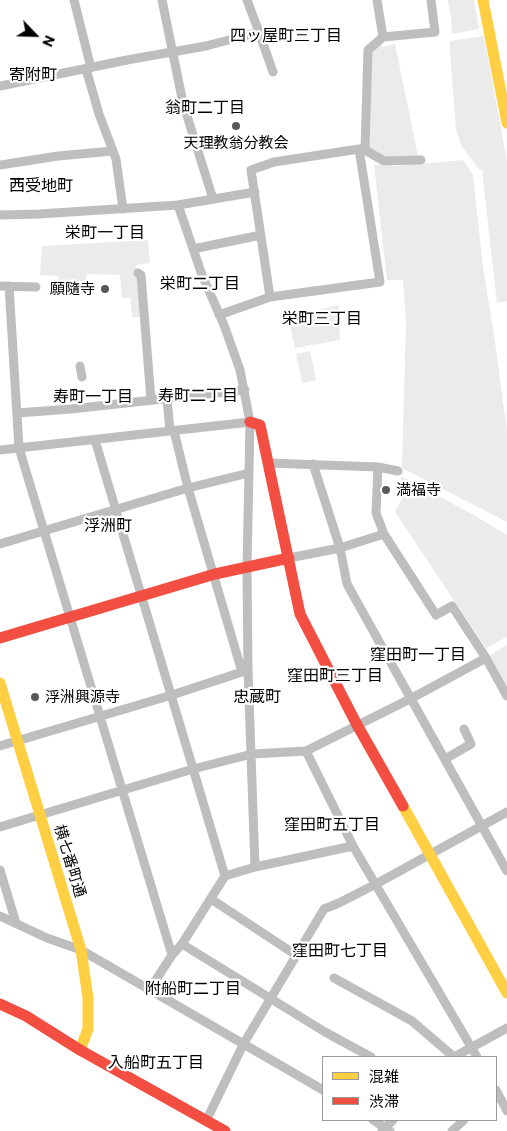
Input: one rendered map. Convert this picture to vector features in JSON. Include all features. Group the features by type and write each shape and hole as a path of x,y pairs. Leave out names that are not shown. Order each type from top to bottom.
{"street":[{"path":"74,0 99,114 116,159 123,209"},
{"path":"162,0 183,103 213,199"},
{"path":"247,0 273,72"},
{"path":"377,0 383,37"},
{"path":"219,315 270,297 380,282 362,149 368,50 383,37 435,32 431,0"},
{"path":"483,0 507,123"},
{"path":"0,86 172,53 258,32"},
{"path":"270,297 252,170 274,162 362,149 384,160 421,160"},
{"path":"0,164 113,151"},
{"path":"0,215 178,205 255,192"},
{"path":"178,205 202,275 240,370 250,422 245,671 252,754 255,867"},
{"path":"193,249 261,235"},
{"path":"138,273 141,275 151,400"},
{"path":"36,287 4,286 19,448 172,955"},
{"path":"80,366 82,377"},
{"path":"17,412 245,390"},
{"path":"167,398 172,431 188,488 245,671"},
{"path":"0,450 250,422 260,425 300,614 357,725 507,993"},
{"path":"95,440 225,876"},
{"path":"268,463 378,467 398,471"},
{"path":"313,464 340,548 347,584 507,871"},
{"path":"378,467 376,513 384,534 436,616 452,606 486,658 507,696"},
{"path":"0,544 188,488 249,473"},
{"path":"0,638 215,574 340,548 384,534"},
{"path":"0,827 193,769 252,754 306,750 412,698 486,658"},
{"path":"0,746 172,695 245,671"},
{"name":"横七番町通","path":"0,683 81,950 88,998 88,1029 80,1050"},
{"path":"445,759 471,744 464,729"},
{"path":"306,750 353,846 476,1056"},
{"path":"206,1121 244,1043 324,909 429,856 507,812"},
{"path":"150,989 172,955 182,944 225,876 255,867 353,846"},
{"path":"0,870 16,923"},
{"path":"211,899 296,955"},
{"path":"0,916 48,938 81,950 322,1089"},
{"path":"182,944 369,1056"},
{"path":"334,978 412,1021 453,1056"},
{"path":"0,1004 26,1016 80,1050 225,1131"},
{"path":"456,1056 507,1028"},
{"path":"507,1090 497,1094 507,1110"},
{"path":"374,1121 386,1130"},
{"path":"452,1131 463,1121"}],"shaded area":[{"path":"448,0 474,0 479,29 452,34"},
{"path":"484,36 507,161 507,301 497,303 482,170 480,170 462,147 456,130 450,52 450,41"},
{"path":"380,43 382,47 395,44 418,156 385,158 370,148 371,53"},
{"path":"463,160 473,175 483,267 507,431 507,522 402,468 406,322 403,280 387,280 374,165 397,166"},
{"path":"148,240 150,263 136,265 141,317 132,317 130,298 122,298 120,275 87,274 84,287 57,286 58,276 40,275 42,246"},
{"path":"339,305 340,340 295,348 288,317"},
{"path":"310,351 316,380 302,383 296,354"},
{"path":"401,476 507,535 507,637 486,648 395,512 402,498"},
{"path":"507,645 507,687 490,655"}],"traffic: slow":[{"path":"483,0 507,123"},
{"path":"0,683 81,950 88,998 88,1029 80,1050"},
{"path":"403,806 507,993"}],"traffic: jam":[{"path":"250,422 260,425 300,614 356,723 403,806"},
{"path":"0,638 215,574 289,558"},
{"path":"0,1004 26,1016 80,1050 225,1131"}],"place":[{"name":"天理教翁分教会","path":"236,126"},
{"name":"願隨寺","path":"105,289"},
{"name":"満福寺","path":"386,490"},
{"name":"浮洲興源寺","path":"35,697"}],"district":[{"name":"四ッ屋町三丁目","path":"286,36"},
{"name":"寄附町","path":"33,75"},
{"name":"翁町二丁目","path":"205,108"},
{"name":"西受地町","path":"41,186"},
{"name":"栄町一丁目","path":"105,233"},
{"name":"栄町二丁目","path":"200,284"},
{"name":"栄町三丁目","path":"322,319"},
{"name":"寿町二丁目","path":"198,396"},
{"name":"寿町一丁目","path":"93,397"},
{"name":"浮洲町","path":"108,526"},
{"name":"窪田町一丁目","path":"418,655"},
{"name":"窪田町三丁目","path":"335,676"},
{"name":"忠蔵町","path":"257,697"},
{"name":"窪田町五丁目","path":"332,825"},
{"name":"窪田町七丁目","path":"340,951"},
{"name":"附船町二丁目","path":"193,989"},
{"name":"入船町五丁目","path":"156,1063"}]}
